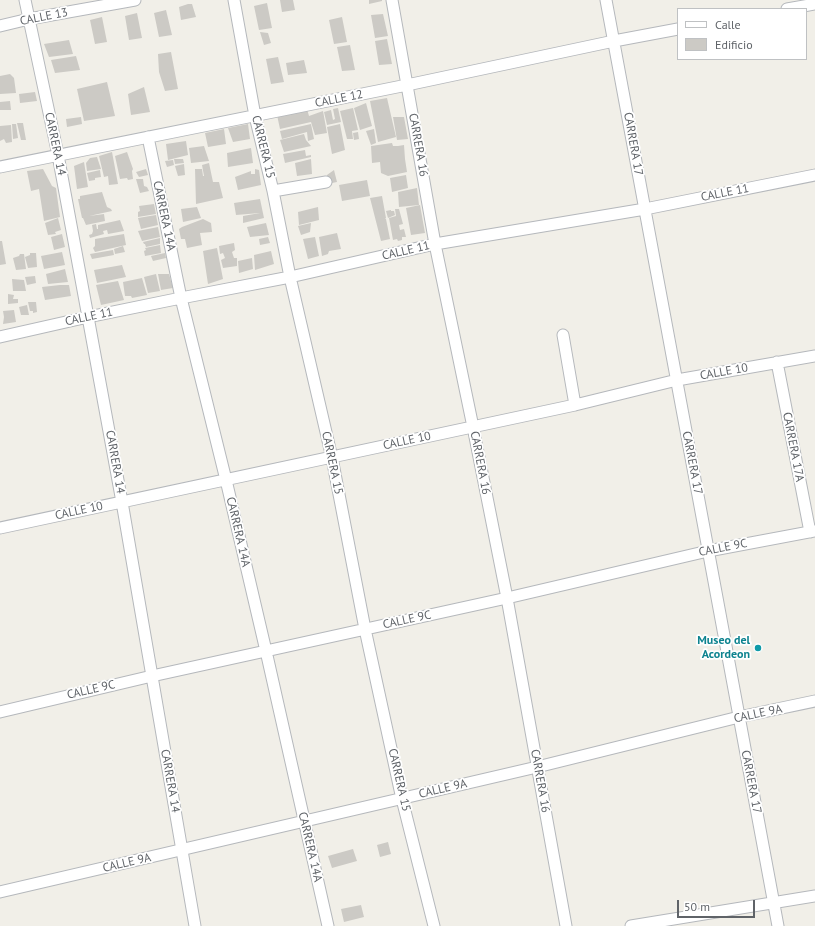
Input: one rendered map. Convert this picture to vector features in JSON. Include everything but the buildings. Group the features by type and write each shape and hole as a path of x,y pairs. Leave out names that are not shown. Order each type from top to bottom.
{"street":[{"name":"CARRERA 14","path":"25,0 58,155 122,502 195,926"},
{"name":"CALLE 13","path":"0,26 28,19 135,0"},
{"name":"CARRERA 15","path":"234,0 254,116 274,191 290,277 332,458 365,629 402,799 434,926"},
{"name":"CARRERA 16","path":"392,0 435,244 473,427 506,598 566,926"},
{"name":"CARRERA 17","path":"606,0 778,926"},
{"path":"793,8 815,4"},
{"name":"CALLE 12","path":"0,167 677,29"},
{"name":"CARRERA 14A","path":"148,137 181,298 226,480 328,926"},
{"name":"CALLE 11","path":"0,337 88,317 290,277 435,244 645,209 815,175"},
{"path":"274,191 326,182"},
{"path":"563,335 575,405"},
{"name":"CALLE 10","path":"0,528 575,405 677,380 815,356"},
{"name":"CARRERA 17A","path":"777,362 812,531"},
{"name":"CALLE 9C","path":"0,712 152,676 506,598 708,551 812,531"},
{"name":"CALLE 9A","path":"0,892 304,822 815,701"},
{"path":"631,926 815,896"}],"place":[{"name":"Museo del Acordeon","path":"758,648"}]}
